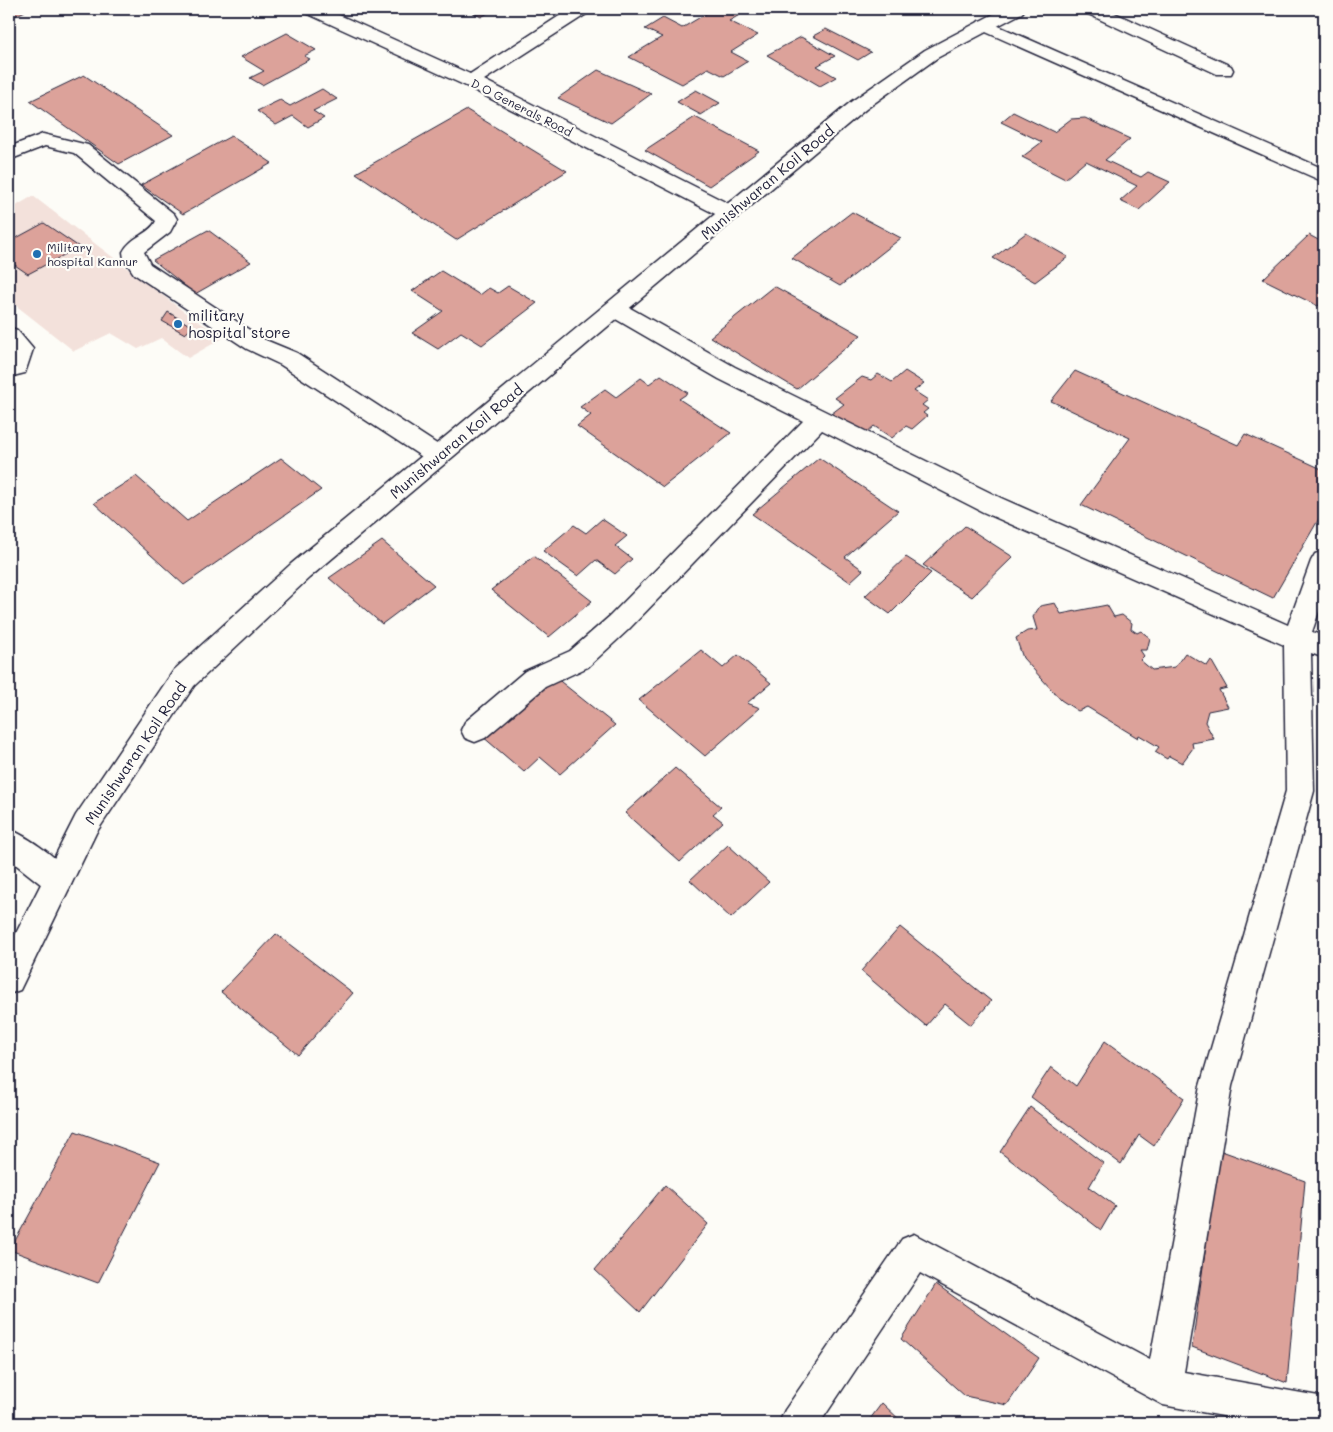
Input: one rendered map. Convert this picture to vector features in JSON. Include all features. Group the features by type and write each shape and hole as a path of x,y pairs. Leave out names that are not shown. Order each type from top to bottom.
{"street":[{"name":"D O Generals Road","path":"312,9 471,81 730,213"},
{"path":"471,81 582,9"},
{"name":"Munishwaran Koil Road","path":"9,979 86,824 184,678 300,571 859,104 931,54 1016,9"},
{"path":"1092,9 1224,70"},
{"path":"985,25 1324,176"},
{"path":"9,154 43,140 81,149 167,219 165,227 136,246 132,252 132,258 142,269 248,339 327,383 438,456"},
{"path":"615,309 727,373 1001,509 1281,633 1311,642"},
{"path":"9,335 22,349 17,366 9,369"},
{"path":"475,730 535,679 579,659 620,623 819,419"},
{"path":"1162,1387 1216,1086 1300,791 1311,642 1324,560"},
{"path":"9,842 58,879"},
{"path":"798,1423 914,1252 1162,1387 1324,1416"}],"shaded area":[{"path":"33,196 183,311 223,338 188,358 161,338 138,349 111,333 74,351 9,300 9,210"}],"building":[{"path":"9,9 21,9 25,11 9,19"},
{"path":"466,9 495,9 481,17"},
{"path":"714,9 750,9 729,21 758,35 731,52 748,61 724,76 708,68 682,84 629,57 662,37 645,29 663,18 682,28"},
{"path":"826,29 871,52 858,60 813,36"},
{"path":"287,33 316,50 304,56 310,59 262,85 250,78 264,71 241,57"},
{"path":"801,37 835,56 817,66 836,77 820,86 767,55"},
{"path":"598,70 651,94 611,123 558,98"},
{"path":"84,75 173,135 119,164 30,101"},
{"path":"322,89 337,99 313,111 324,118 308,127 293,116 276,125 257,111 280,100 290,106"},
{"path":"696,90 720,103 701,115 677,102"},
{"path":"467,110 567,171 456,240 356,173"},
{"path":"1013,112 1054,132 1071,119 1085,118 1130,139 1105,160 1141,177 1148,172 1170,182 1139,210 1120,201 1137,186 1086,161 1065,179 1022,157 1042,142 1001,122"},
{"path":"695,117 759,151 709,186 645,150"},
{"path":"231,136 272,163 183,214 141,185"},
{"path":"852,212 901,238 840,286 792,258"},
{"name":"Military hospital Kannur","path":"44,223 79,247 28,274 9,261 9,242"},
{"path":"208,230 251,262 195,294 153,260"},
{"path":"1026,233 1068,257 1035,282 993,258"},
{"path":"1309,235 1324,243 1324,300 1318,306 1263,279"},
{"path":"441,271 480,295 489,288 498,293 508,286 537,303 482,345 461,332 438,349 412,333 443,311 412,291"},
{"path":"774,286 861,335 797,389 710,337"},
{"name":"military hospital store","path":"168,312 193,327 185,334 162,321"},
{"path":"905,371 924,383 914,391 928,400 922,405 928,409 923,413 927,416 912,429 906,426 892,438 874,426 864,435 831,414 844,404 835,398 862,377 871,380 878,374 892,382"},
{"path":"1075,371 1238,445 1245,434 1324,470 1324,510 1273,598 1081,505 1130,438 1051,401"},
{"path":"661,375 688,393 679,399 731,433 663,487 577,426 591,415 580,407 605,389 616,397 641,378 649,384"},
{"path":"281,458 321,490 184,585 94,503 136,476 187,521"},
{"path":"819,458 898,511 845,557 863,570 850,582 752,514"},
{"path":"602,519 627,536 615,546 632,559 615,574 596,560 578,576 543,551 574,525 586,533"},
{"path":"965,526 1013,557 972,597 923,565"},
{"path":"382,541 434,585 382,624 329,578"},
{"path":"534,556 592,601 549,637 491,590"},
{"path":"906,557 931,573 890,614 865,596"},
{"path":"1055,603 1061,614 1107,605 1114,617 1122,615 1132,623 1131,629 1137,633 1141,631 1150,638 1147,650 1140,650 1144,656 1140,660 1152,670 1175,667 1185,653 1207,666 1211,660 1227,688 1219,690 1228,707 1208,711 1205,722 1214,739 1192,743 1193,748 1182,763 1169,756 1167,759 1155,752 1159,747 1139,735 1138,738 1087,707 1078,711 1061,700 1023,658 1016,638 1027,631 1037,630 1033,617 1040,606"},
{"path":"701,650 723,668 738,655 771,683 747,703 760,708 705,756 639,700"},
{"path":"546,670 615,725 560,774 540,757 524,772 475,730"},
{"path":"675,768 721,807 713,814 723,822 680,862 625,813"},
{"path":"728,845 769,882 731,918 690,880"},
{"path":"1324,870 1324,887 1316,881"},
{"path":"900,927 991,1001 971,1025 945,1004 926,1026 861,971"},
{"path":"276,934 353,993 298,1055 221,992"},
{"path":"1105,1041 1184,1098 1154,1146 1139,1135 1121,1164 1031,1097 1051,1067 1076,1086"},
{"path":"1030,1107 1103,1163 1089,1187 1115,1206 1101,1230 1000,1152"},
{"path":"75,1131 160,1162 98,1283 10,1250"},
{"path":"1219,1150 1305,1181 1287,1383 1192,1347"},
{"path":"665,1185 708,1224 640,1312 595,1270"},
{"path":"936,1284 1039,1358 1007,1405 965,1396 901,1339"},
{"path":"882,1403 903,1423 867,1423"}],"place":[{"name":"Military hospital Kannur","path":"37,254"},
{"name":"military hospital store","path":"178,324"}]}
